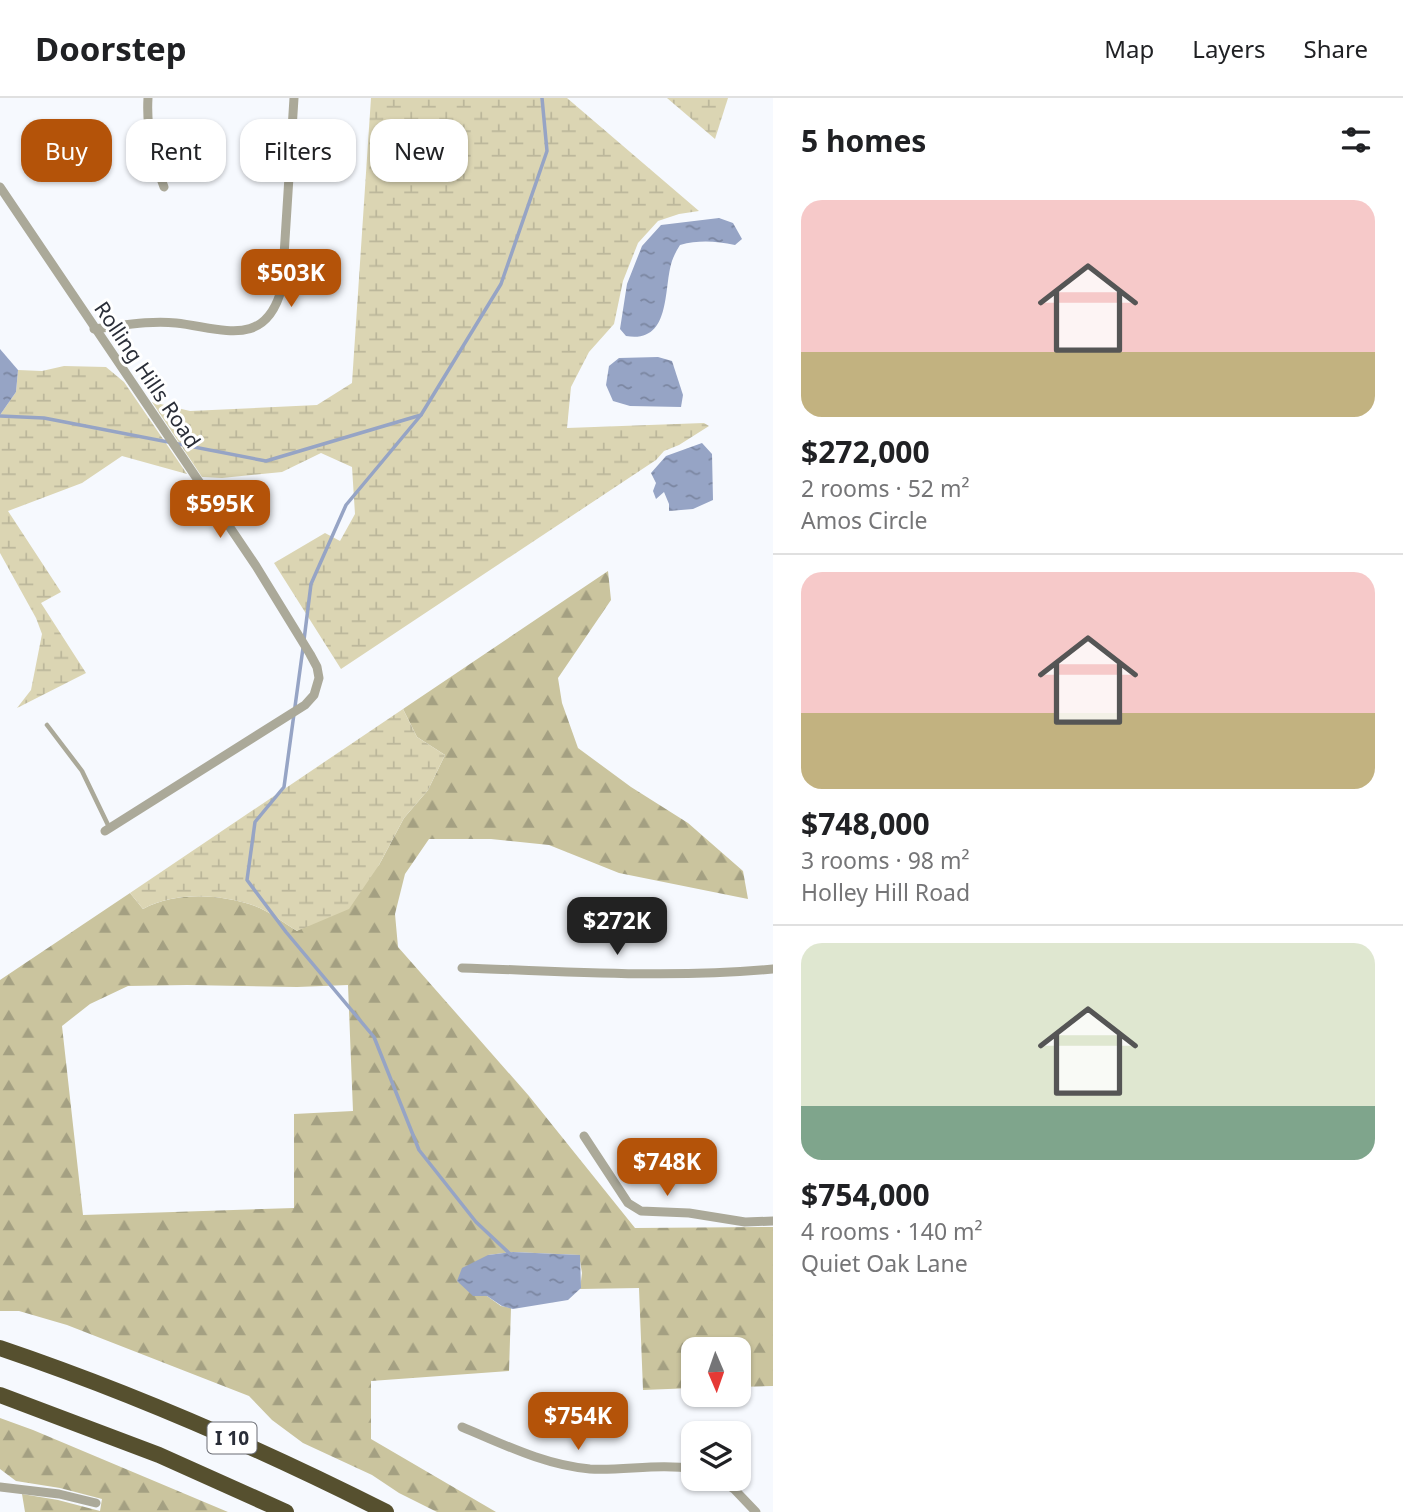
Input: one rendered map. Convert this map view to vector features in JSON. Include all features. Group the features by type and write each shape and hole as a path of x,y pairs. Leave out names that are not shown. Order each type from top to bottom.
{"highway":[{"name":"I 10","path":"0,1348 193,1422 386,1512"},
{"name":"I 10","path":"0,1395 159,1455 286,1512"}],"street":[{"path":"148,98 152,154 164,187"},
{"path":"94,329 155,322 234,332 253,327 270,314 280,297 282,287 294,98"},
{"name":"Rolling Hills Road","path":"0,187 262,576 310,654 319,678 314,695 305,705 107,830"},
{"path":"462,968 667,973 773,969"},
{"path":"584,1136 628,1203 641,1211 689,1213 745,1222 773,1221"},
{"path":"462,1427 535,1458 571,1466 681,1469"},
{"path":"0,1486 59,1494 96,1503"},
{"path":"736,1491 756,1512"}],"lane":[{"path":"47,725 82,771 107,830"}],"green space":[{"path":"371,98 567,98 699,211 658,221 638,243 623,281 614,324 589,352 571,387 567,428 704,423 709,426 664,451 656,460 341,669 274,563 325,533 340,541 355,514 352,467 321,453 282,472 222,478 202,477 152,402 190,411 317,405 352,383"},
{"path":"667,98 728,98 715,139"},
{"path":"64,366 106,367 124,382 187,474 122,456 82,483 8,511 61,592 41,603 86,673 17,708 31,690 42,634 0,553 0,415 16,392 18,370 42,371"},
{"path":"608,571 611,600 558,678 562,703 578,748 631,787 688,823 743,871 748,899 619,873 549,845 491,839 429,839 405,874 395,914 398,947 529,1096 635,1228 773,1227 773,1386 751,1387 751,1337 681,1337 681,1388 643,1390 639,1288 580,1289 582,1273 579,1255 513,1252 488,1255 487,1296 501,1306 511,1308 509,1371 371,1381 371,1439 496,1512 437,1512 399,1493 372,1475 303,1443 272,1420 249,1396 67,1325 19,1311 0,1311 0,980 130,893 143,909 156,903 184,897 213,897 242,902 266,911 297,931 379,865 404,818 428,790 445,755 417,737 403,709","holes":["348,985 353,1111 294,1114 294,1208 83,1215 62,1026 90,1004 128,986"]},
{"path":"403,709 417,737 445,755 428,790 404,818 379,865 349,909 297,931 266,911 242,902 198,896 169,899 143,909 130,893"},
{"path":"0,1418 228,1512 25,1512 22,1494 100,1511 102,1499 60,1488 16,1481 0,1469"}],"water":[{"path":"719,218 733,223 742,239 735,245 694,242 680,245 672,261 666,299 658,323 651,331 641,336 626,336 620,329 627,284 642,246 661,225"},
{"path":"0,349 18,370 16,392 0,415"},
{"path":"658,357 672,361 683,395 681,407 630,406 613,401 606,385 609,366 619,358"},
{"path":"702,443 712,454 713,500 693,509 669,511 664,492 656,499 653,491 656,483 651,473 666,456"},
{"path":"513,1252 580,1255 581,1288 568,1300 513,1309 502,1306 487,1296 473,1296 457,1281 462,1268 488,1255"}],"waterway":[{"path":"0,416 44,418 266,461 421,415 501,284 547,151 542,98"},
{"path":"304,640 311,584 346,505 421,415"},
{"path":"303,648 284,787 255,822 247,880 286,932 374,1037 419,1150 476,1222 510,1254"}]}
